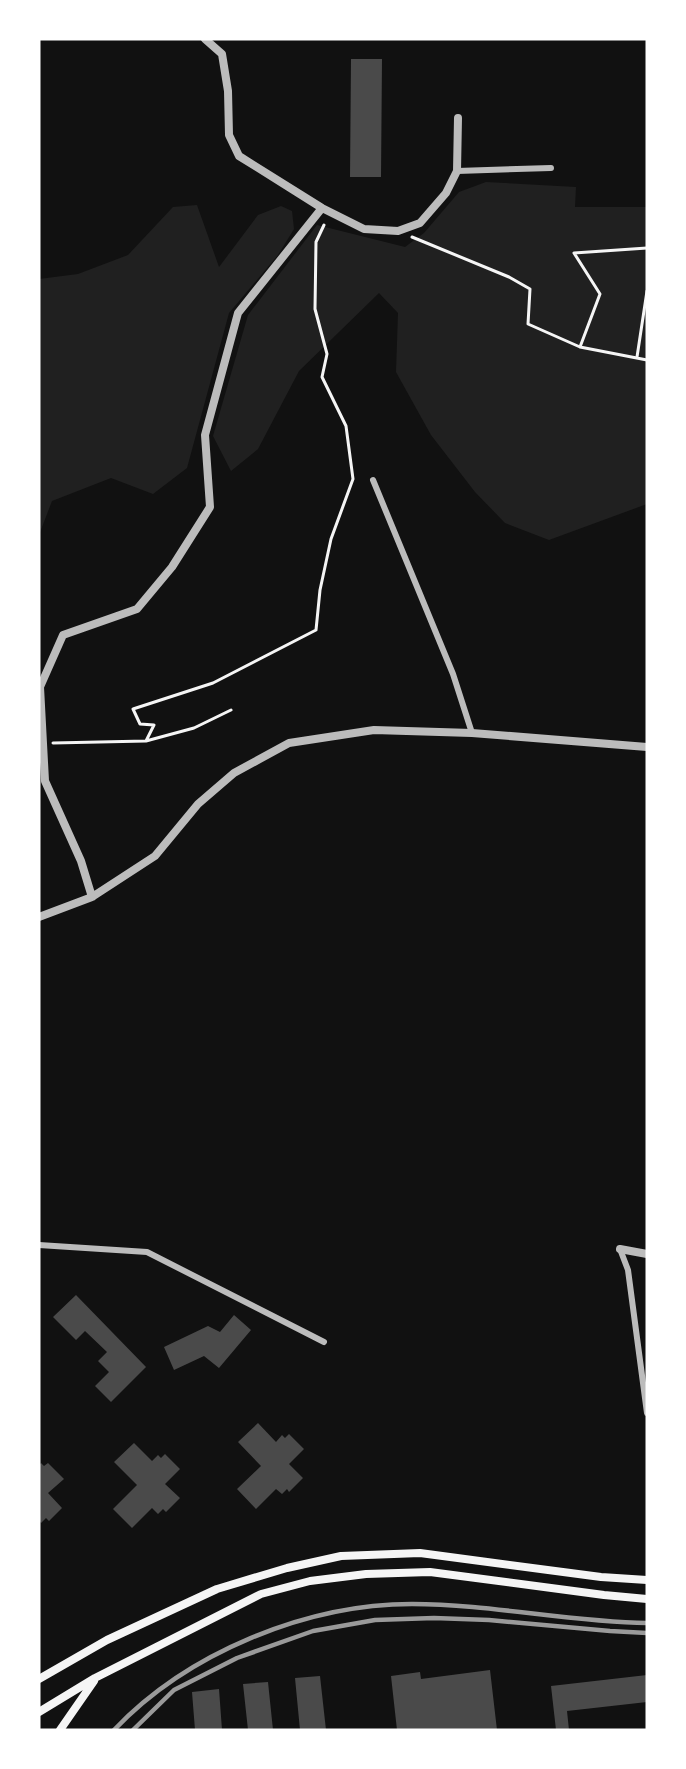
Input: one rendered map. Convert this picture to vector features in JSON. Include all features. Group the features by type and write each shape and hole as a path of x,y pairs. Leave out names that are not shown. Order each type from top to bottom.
{"main road":[{"path":"39,1679 107,1640 218,1589 286,1568 341,1556 420,1553 601,1577 647,1580"},
{"path":"39,1712 96,1678 261,1594 309,1581 366,1574 430,1572 647,1599"},
{"path":"60,1730 96,1678"}],"street":[{"path":"205,39 222,54 228,91 229,135 240,156 326,210 364,229 398,231 420,223 446,194 457,171 458,118"},
{"path":"457,171 551,168"},
{"path":"92,897 81,861 45,782 40,687 63,635 137,609 172,567 210,507 205,435 238,313 326,210"},
{"path":"373,480 453,674 472,733"},
{"path":"39,917 92,897 155,856 198,804 234,773 289,743 374,730 472,733 647,747"},
{"path":"39,1245 147,1252 324,1342"},
{"path":"620,1249 647,1254"},
{"path":"620,1249 628,1270 647,1413"}],"path":[{"path":"146,741 154,725 140,724 133,709 213,683 316,630 320,590 331,539 353,479 346,426 322,376 327,354 315,309 316,242 326,210"},
{"path":"398,231 509,277 530,289 528,324 580,347 647,360"},
{"path":"580,347 600,294 574,253 647,248"},
{"path":"637,358 647,291"},
{"path":"43,743 146,741 194,728 231,710"}],"shaded area":[{"path":"486,182 576,187 575,207 647,207 647,504 549,540 505,523 475,492 431,435 396,372 398,313 379,293 299,371 258,449 231,471 213,436 248,315 317,225 405,247 424,233 459,192"},
{"path":"197,205 219,267 258,215 281,206 292,211 294,229 278,255 229,313 187,468 153,494 111,478 52,501 39,535 39,279 78,274 128,255 173,207"}],"building":[{"path":"351,59 382,59 381,177 350,177"},
{"path":"76,1295 146,1367 111,1402 95,1386 109,1372 98,1361 107,1352 85,1331 76,1340 53,1317"},
{"path":"234,1315 251,1330 219,1368 204,1356 174,1370 164,1347 208,1326 220,1332"},
{"path":"258,1423 276,1442 282,1435 285,1438 289,1434 304,1449 289,1464 303,1478 289,1492 287,1489 282,1494 276,1489 256,1509 237,1489 261,1466 238,1442"},
{"path":"134,1443 152,1461 158,1455 161,1458 165,1454 180,1469 165,1484 180,1498 166,1512 163,1509 158,1514 152,1508 132,1528 113,1509 137,1485 114,1462"},
{"path":"41,1463 44,1466 48,1463 64,1479 48,1493 62,1508 49,1521 46,1518 41,1523 39,1520 39,1466"},
{"path":"490,1670 497,1730 397,1730 391,1676 420,1672 421,1679"},
{"path":"647,1675 647,1702 567,1711 569,1730 556,1730 551,1686"},
{"path":"320,1676 326,1730 300,1730 295,1678"},
{"path":"268,1682 273,1730 248,1730 243,1684"},
{"path":"219,1689 222,1730 195,1730 192,1692"}],"railway":[{"path":"114,1730 143,1702 212,1656 251,1638 331,1613 372,1606 412,1604 647,1623"},
{"path":"133,1730 174,1690 237,1658 313,1631 375,1620 434,1618 489,1620 647,1633"}]}
